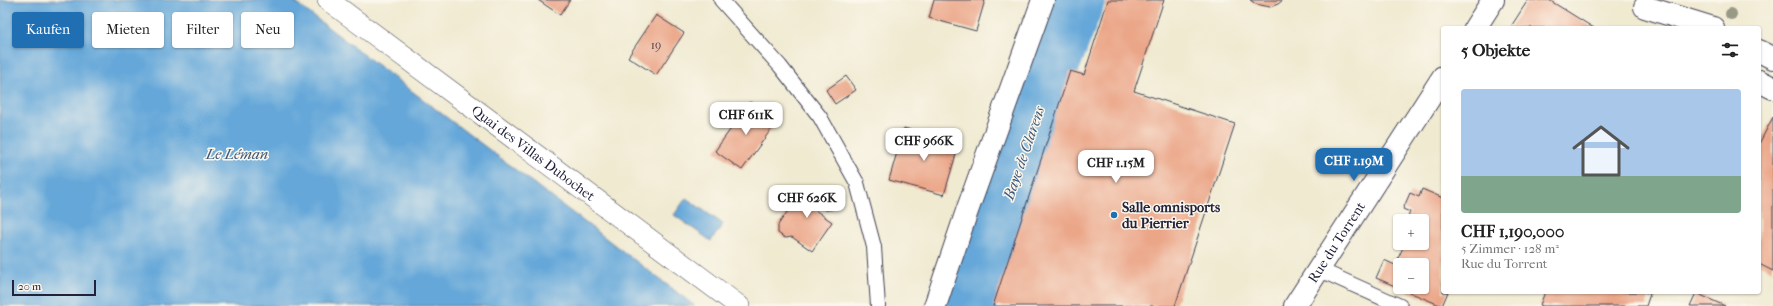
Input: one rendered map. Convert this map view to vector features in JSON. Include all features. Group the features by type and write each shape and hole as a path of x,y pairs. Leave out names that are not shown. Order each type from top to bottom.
{"street":[{"name":"Quai des Villas Dubochet","path":"328,0 739,306"},
{"path":"935,306 967,211 1043,0"},
{"path":"1476,26 1493,0"},
{"path":"1638,4 1668,26"},
{"path":"1638,4 1707,26"},
{"path":"1761,52 1773,58"},
{"name":"Rue du Torrent","path":"1294,306 1441,80"},
{"path":"1761,81 1773,88"}],"lane":[{"path":"721,0 780,66 820,117 857,183 874,247 878,306"},
{"path":"1318,269 1400,306"}],"water":[{"name":"Le Léman","path":"0,0 292,0 695,306 0,306"},
{"path":"686,198 723,224 711,241 674,215"}],"building":[{"path":"538,0 570,0 560,15"},
{"path":"934,0 985,0 976,31 929,18"},
{"name":"Salle omnisports du Pierrier","path":"1108,0 1164,0 1134,91 1235,124 1175,306 993,306 1070,71 1084,75"},
{"path":"1250,0 1283,0 1270,7 1256,4"},
{"path":"1528,0 1549,0 1591,26 1511,26"},
{"path":"656,15 684,33 656,75 628,57"},
{"path":"846,76 856,90 835,104 826,90"},
{"path":"750,102 777,121 742,170 715,151"},
{"path":"1773,117 1773,271 1761,265 1761,140"},
{"path":"904,128 959,144 944,195 889,180"},
{"path":"806,185 826,198 829,197 834,199 835,205 832,209 826,210 818,205 815,210 832,222 812,251 792,237 785,238 778,233 778,225"},
{"path":"1422,189 1441,197 1441,294 1447,294 1442,306 1414,294 1429,294 1429,258 1398,258 1402,250 1429,250 1429,214 1409,214 1410,212 1403,209 1410,193 1419,197"},
{"path":"1384,260 1393,264 1393,285 1376,278"},
{"path":"1544,294 1650,294 1646,306 1540,305"},
{"path":"1696,294 1698,294 1725,306 1690,306"}],"waterway":[{"name":"Baye de Clarens","path":"970,306 1050,77 1080,0"}],"place":[{"name":"Salle omnisports du Pierrier","path":"1114,215"}]}
